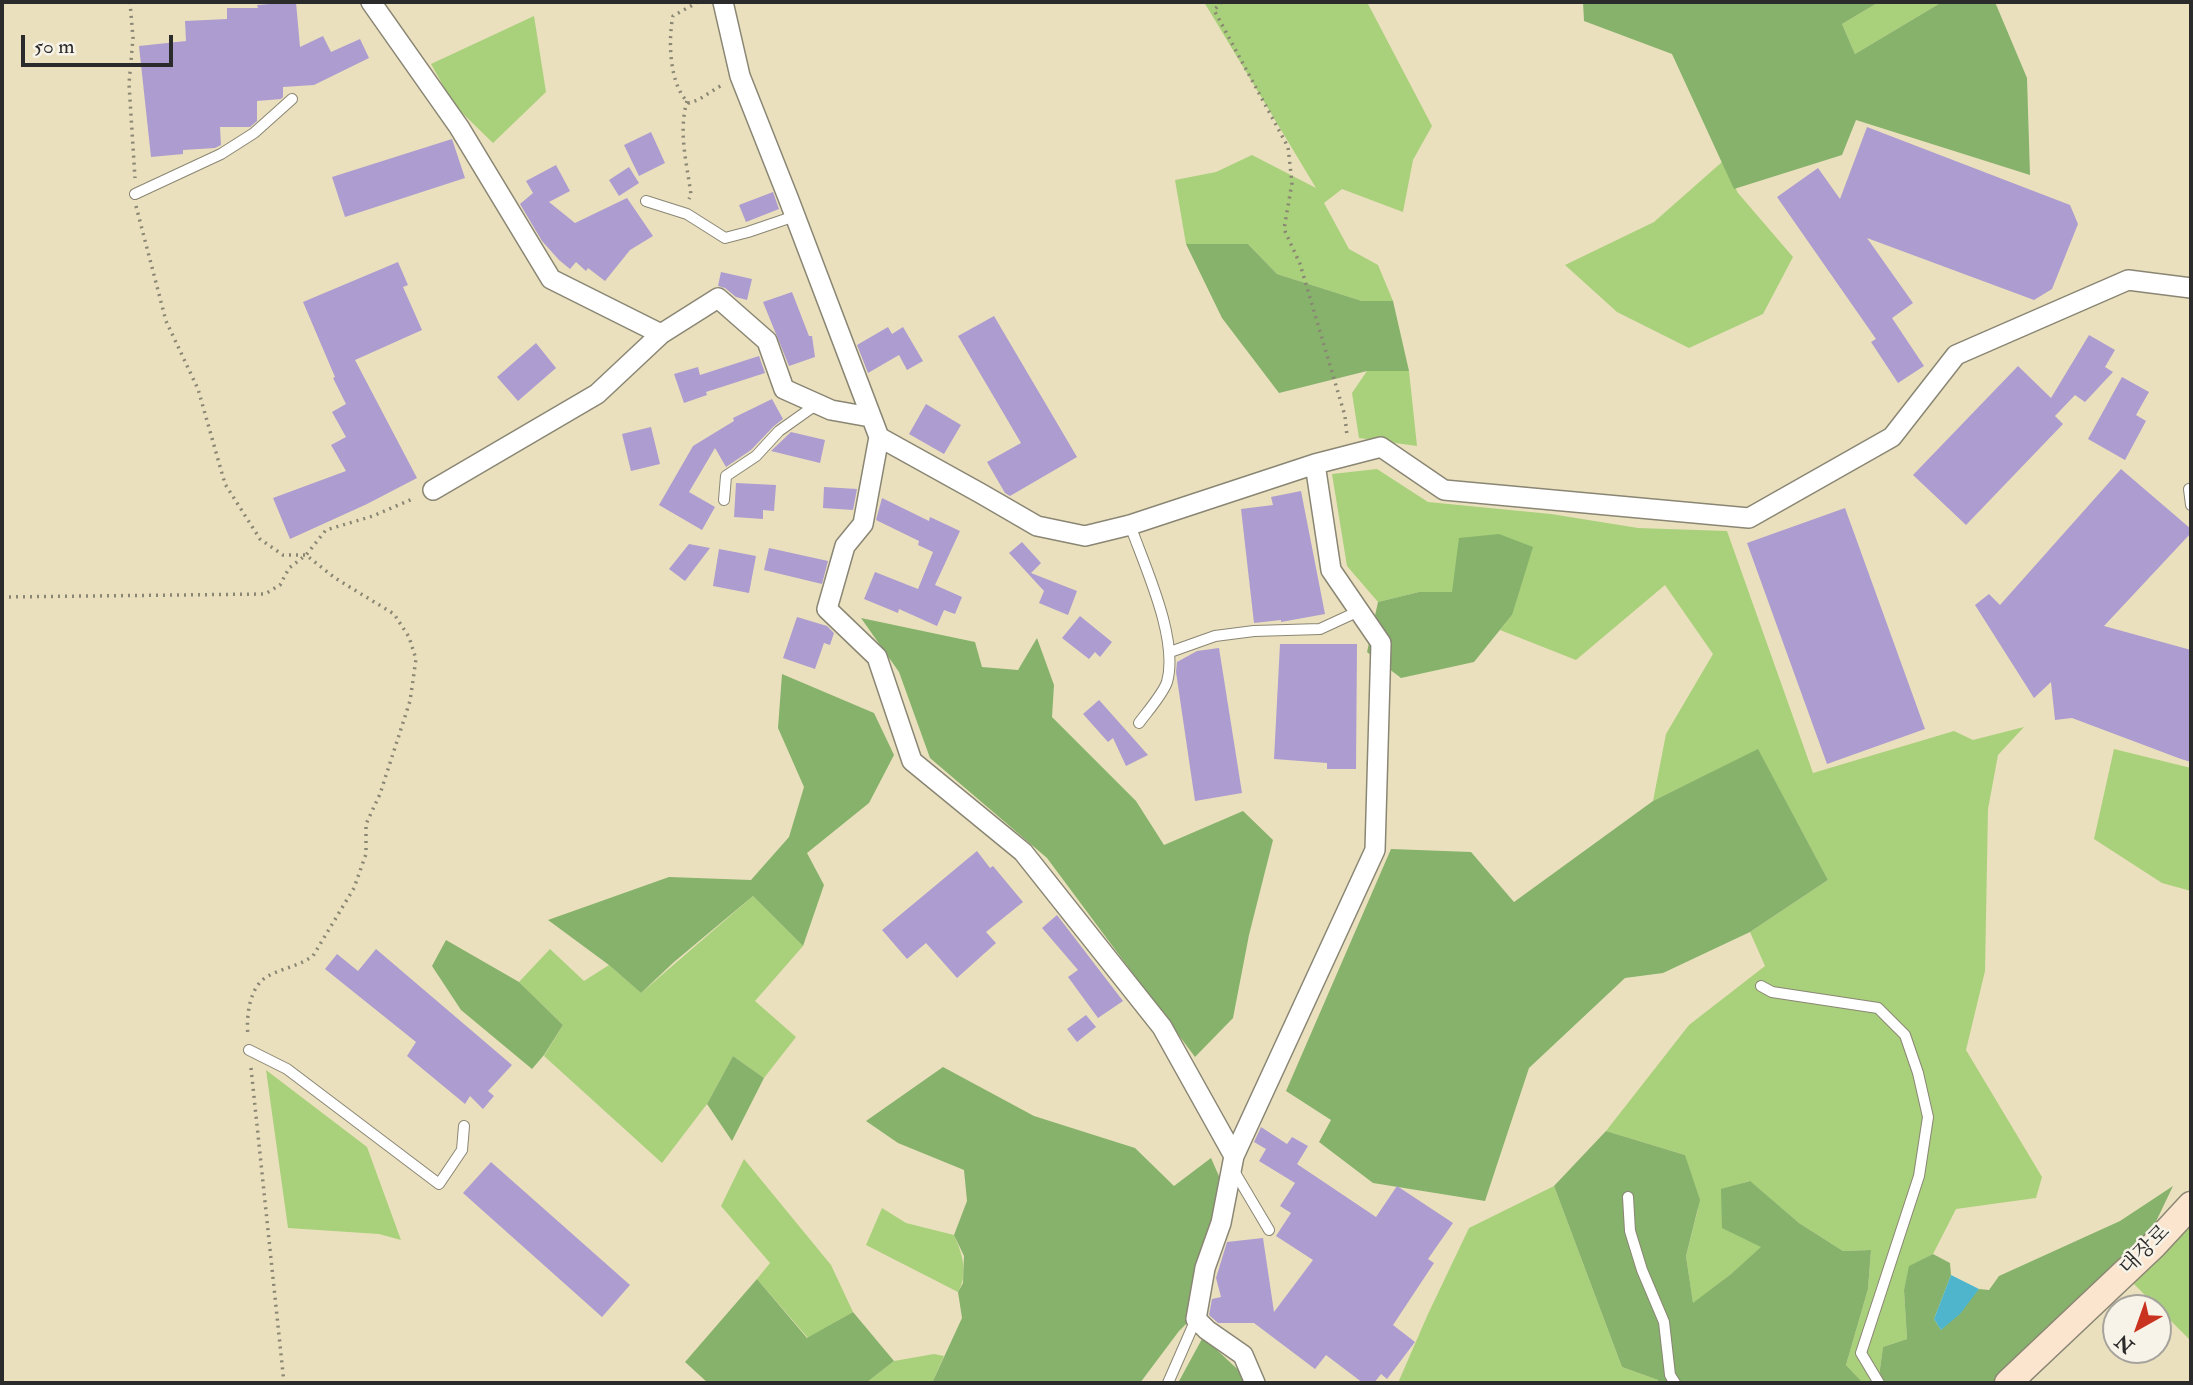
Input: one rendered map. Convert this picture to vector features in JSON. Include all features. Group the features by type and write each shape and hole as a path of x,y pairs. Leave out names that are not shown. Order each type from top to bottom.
{"street":[{"path":"371,2 459,127 551,279 661,334"},
{"path":"723,2 740,76 878,437 863,524 845,546 827,609 877,657 912,761 1023,852 1162,1027 1233,1162"},
{"path":"878,437 1037,526 1085,536 1130,525 1315,464 1381,447 1444,490 1749,518 1892,437 1956,355 2128,280 2191,288"},
{"path":"433,490 597,394 661,334 718,298 767,341 784,389 831,410 870,417"},
{"path":"1255,1383 1243,1355 1195,1319 1205,1268 1221,1223 1233,1162 1374,850 1381,643 1331,570 1315,464"},
{"name":"대장로","path":"2008,1383 2154,1245 2191,1205"}],"lane":[{"path":"135,194 221,154 254,133 292,99"},
{"path":"646,201 684,213 725,238 795,216"},
{"path":"724,500 726,476 756,456 779,431 817,404"},
{"path":"2189,489 2191,505"},
{"path":"1130,525 1166,629 1170,652 1166,684 1139,723"},
{"path":"1170,652 1215,636 1254,631 1320,629 1359,611"},
{"path":"1761,986 1772,992 1878,1009 1905,1035 1918,1073 1928,1117 1919,1176 1861,1353 1879,1383"},
{"path":"249,1050 287,1069 439,1184 462,1150 464,1126"},
{"path":"1233,1162 1269,1230"},
{"path":"1628,1197 1630,1231 1642,1270 1664,1322 1671,1375 1675,1383"},
{"path":"1168,1383 1195,1319"}],"path":[{"path":"130,2 133,38 130,84 135,205 166,321 198,389 225,484 260,539 283,555 306,555 335,578 394,614 409,637 416,659 410,701 380,794 366,824 366,854 354,888 313,956 303,963 265,977 249,1000 249,1050 284,1383"},
{"path":"698,2 673,16 670,28 671,56 677,87 689,103 740,76"},
{"path":"1222,2 1214,10 1288,147 1292,183 1284,229 1300,264 1345,416 1349,456"},
{"path":"684,213 682,208 691,195 683,135 683,117 687,101"},
{"path":"2,597 265,594 280,585 289,568 306,555 326,530 373,516 433,490"}],"green space":[{"path":"1204,2 1367,2 1432,126 1413,160 1403,212 1342,189 1324,203 1349,249 1378,265 1393,301 1362,301 1277,274 1248,244 1186,244 1175,180 1216,172 1252,155 1316,188"},
{"path":"1583,2 1879,2 1842,24 1855,54 1942,2 1995,2 2027,78 2030,175 1856,120 1842,155 1734,189 1672,54 1584,21"},
{"path":"1879,2 1942,2 1855,54 1842,24"},
{"path":"534,16 546,92 493,143 454,105 431,64"},
{"path":"1722,162 1738,193 1793,257 1763,314 1689,348 1617,312 1565,265 1654,222"},
{"path":"1186,244 1248,244 1277,274 1362,301 1393,301 1409,371 1367,371 1279,393 1222,318"},
{"path":"1367,371 1409,371 1417,446 1359,438 1352,393"},
{"path":"1377,469 1428,502 1551,514 1638,528 1727,531 1813,773 1954,731 1973,740 2024,727 1998,755 1988,809 1985,971 1966,1050 2042,1177 2036,1198 1956,1209 1933,1254 1910,1266 1904,1290 1907,1339 1883,1347 1878,1383 1863,1383 1846,1365 1868,1289 1871,1250 1843,1251 1799,1223 1749,1181 1721,1190 1762,1247 1693,1304 1686,1256 1698,1209 1685,1155 1606,1131 1689,1025 1765,966 1750,932 1828,880 1758,750 1653,801 1666,734 1713,654 1665,585 1576,660 1500,630 1512,615 1452,592 1419,592 1378,602 1347,566 1332,474"},
{"path":"1499,534 1533,547 1512,615 1474,662 1401,678 1367,652 1378,602 1419,592 1452,592 1459,538"},
{"path":"861,618 975,642 982,667 1018,670 1037,638 1054,685 1052,717 1136,801 1164,845 1243,811 1273,840 1249,935 1233,1018 1195,1057 1047,858 930,758 899,672"},
{"path":"782,674 874,713 894,755 869,803 807,853 824,885 803,946 753,896 641,993 609,965 548,920 669,877 751,880 789,837 804,787 778,728"},
{"path":"1758,749 1828,880 1750,932 1663,973 1625,978 1529,1068 1485,1201 1373,1183 1319,1142 1331,1120 1286,1091 1391,849 1471,852 1514,902 1653,801"},
{"path":"2114,749 2191,768 2191,891 2162,883 2094,839"},
{"path":"753,896 803,946 755,1001 796,1037 764,1078 733,1056 707,1104 662,1163 544,1056 563,1025 519,982 550,949 584,981 609,965 641,993"},
{"path":"446,940 519,982 563,1025 532,1069 461,1010 432,966"},
{"path":"733,1056 764,1078 732,1141 707,1104"},
{"path":"943,1067 1034,1116 1135,1148 1174,1186 1211,1158 1222,1183 1188,1322 1140,1383 932,1383 962,1318 958,1292 963,1283 964,1256 954,1235 967,1201 964,1170 898,1143 866,1121"},
{"path":"266,1070 367,1147 401,1240 379,1234 288,1228"},
{"path":"1606,1131 1685,1155 1700,1200 1686,1256 1693,1303 1761,1247 1722,1228 1721,1189 1750,1181 1799,1223 1843,1251 1871,1250 1868,1289 1846,1365 1863,1383 1659,1383 1658,1380 1622,1367 1554,1186"},
{"path":"744,1159 831,1265 853,1312 808,1338 757,1279 770,1263 721,1206"},
{"path":"1554,1186 1622,1367 1658,1380 1659,1383 1398,1383 1469,1228"},
{"path":"2173,1186 2151,1232 1993,1383 1878,1383 1883,1347 1907,1339 1904,1290 1909,1266 1933,1254 1950,1263 1951,1275 1934,1319 1941,1330 1979,1289 1989,1290 1999,1276 2120,1221"},
{"path":"882,1208 906,1223 954,1235 964,1270 958,1292 866,1245"},
{"path":"2191,1208 2191,1341 2172,1322 2172,1294 2144,1294 2132,1282"},
{"path":"757,1279 807,1338 853,1312 894,1361 866,1383 708,1383 685,1362"},
{"path":"1203,1337 1248,1379 1250,1383 1178,1383"},
{"path":"934,1354 944,1356 932,1383 866,1383 894,1361"}],"water":[{"path":"1951,1275 1979,1289 1960,1314 1941,1330 1934,1319"}],"building":[{"path":"296,2 300,47 323,36 331,52 360,39 369,58 314,85 283,87 281,99 257,101 257,121 250,127 220,127 221,145 215,148 183,150 183,154 151,157 139,46 186,41 185,21 227,19 227,8 258,8 257,5"},
{"path":"1867,127 2070,205 2078,224 2052,289 2034,300 1867,238 1913,303 1892,318 1924,366 1898,383 1871,342 1876,339 1777,197 1818,168 1840,199"},
{"path":"651,132 665,163 639,176 624,145"},
{"path":"452,139 465,178 345,217 332,177"},
{"path":"556,165 570,191 549,202 575,223 627,198 653,236 630,250 605,281 576,262 570,269 559,260 542,241 520,204 533,193 526,181"},
{"path":"629,167 639,183 619,196 609,180"},
{"path":"773,192 779,209 746,222 739,205"},
{"path":"398,262 408,285 403,287 422,330 355,360 417,478 290,539 273,498 346,471 331,445 346,437 332,412 346,404 303,302"},
{"path":"721,272 752,279 747,300 718,286"},
{"path":"792,292 809,336 812,336 815,357 789,366 763,302"},
{"path":"994,316 1077,457 1010,496 1005,493 987,462 1021,443 958,336"},
{"path":"888,327 892,334 903,327 923,361 907,370 899,355 868,373 857,345"},
{"path":"2089,335 2115,350 2105,367 2113,372 2085,402 2075,395 2055,416 2063,424 1966,525 1913,475 2018,366 2051,398"},
{"path":"536,343 556,368 518,401 497,377"},
{"path":"759,356 765,373 706,392 707,395 684,403 674,374 698,367 700,375"},
{"path":"2122,377 2149,392 2136,415 2146,421 2125,460 2088,439"},
{"path":"772,399 783,419 751,450 726,467 715,448 689,492 715,507 702,530 659,505 693,446 734,421 733,418"},
{"path":"926,404 961,425 944,454 909,434"},
{"path":"651,427 660,464 631,471 622,434"},
{"path":"791,432 825,440 820,463 771,451"},
{"path":"2121,469 2191,529 2191,533 2104,626 2191,650 2191,762 2072,718 2055,720 2051,682 2034,698 1975,605 1989,594 2000,605"},
{"path":"736,483 776,485 774,511 763,510 763,519 734,517"},
{"path":"824,487 857,489 853,510 823,508"},
{"path":"1301,491 1325,614 1281,622 1254,623 1241,509 1273,505 1271,497"},
{"path":"882,498 929,521 930,517 960,531 935,585 962,597 955,614 944,610 937,626 899,609 898,613 864,599 875,572 918,589 933,552 918,545 919,541 876,520"},
{"path":"1845,508 1925,729 1827,764 1747,543"},
{"path":"1022,542 1041,563 1031,573 1077,591 1068,615 1039,603 1044,591 1009,553"},
{"path":"689,544 710,548 685,581 669,569"},
{"path":"769,548 828,561 822,584 764,570"},
{"path":"719,549 756,556 749,593 713,586"},
{"path":"1080,616 1112,642 1100,657 1095,652 1089,659 1062,638"},
{"path":"797,617 827,626 834,633 830,645 824,643 815,669 783,658"},
{"path":"1280,644 1357,644 1356,769 1327,769 1327,763 1274,759"},
{"path":"1219,648 1242,793 1195,801 1176,672 1177,662 1197,651"},
{"path":"1099,700 1148,755 1126,766 1113,738 1108,742 1083,714"},
{"path":"977,851 1023,902 986,932 996,943 957,978 926,943 907,959 882,930"},
{"path":"1057,915 1123,1001 1098,1018 1068,977 1078,970 1042,928"},
{"path":"376,949 512,1065 488,1091 494,1096 483,1109 470,1096 465,1104 407,1056 416,1042 325,969 337,954 358,971"},
{"path":"1086,1015 1096,1027 1077,1042 1067,1029"},
{"path":"1261,1127 1287,1144 1292,1137 1308,1146 1297,1164 1376,1217 1397,1186 1453,1223 1428,1259 1434,1263 1393,1325 1415,1342 1387,1379 1381,1374 1374,1383 1363,1383 1326,1355 1315,1369 1254,1323 1218,1323 1209,1315 1212,1299 1221,1297 1216,1278 1227,1242 1263,1238 1274,1312 1313,1260 1276,1236 1291,1213 1280,1206 1295,1183 1259,1161 1266,1149 1254,1142"},
{"path":"491,1162 630,1285 602,1317 463,1193"}]}
